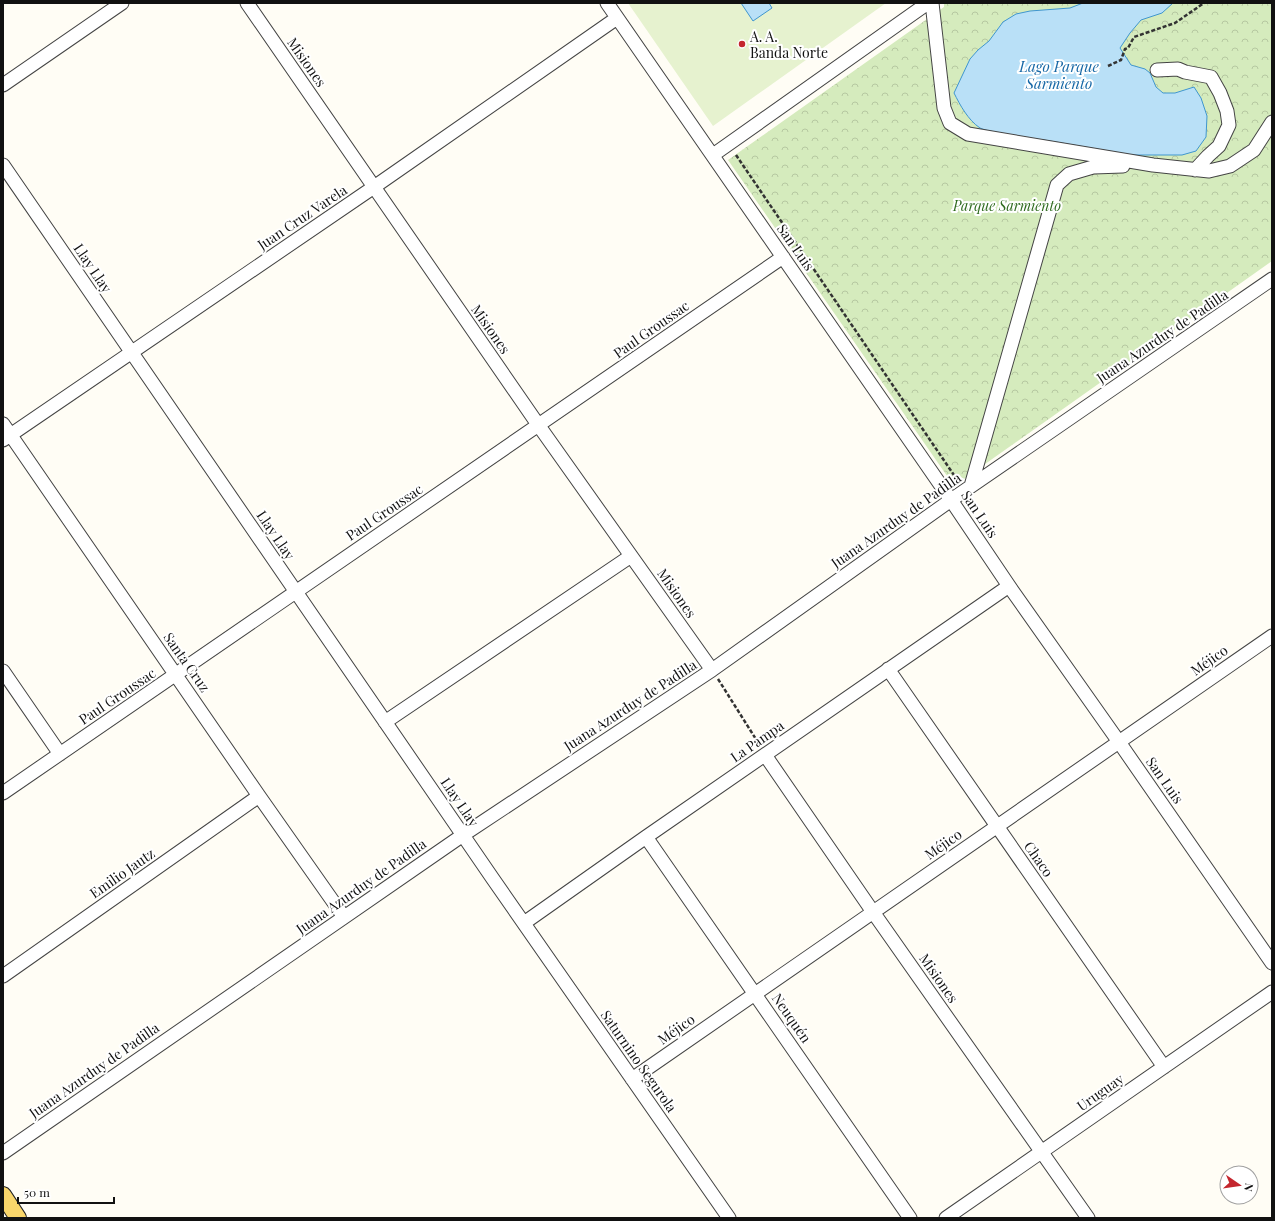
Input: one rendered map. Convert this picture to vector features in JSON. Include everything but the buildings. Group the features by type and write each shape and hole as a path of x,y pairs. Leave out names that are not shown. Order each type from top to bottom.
{"main road":[{"path":"3,1195 18,1218"}],"street":[{"path":"3,85 122,3"},
{"name":"Misiones","path":"247,3 539,426 712,670"},
{"name":"San Luis","path":"607,3 1009,586 1272,963"},
{"path":"713,155 928,3"},
{"path":"932,3 944,108 950,122 968,134 1153,165 1209,171 1230,166 1254,150 1272,122"},
{"name":"Juan Cruz Varela","path":"5,433 132,352 374,187 617,18"},
{"path":"1157,70 1178,68 1186,72 1211,77 1220,93 1227,111 1229,125 1219,146 1196,170"},
{"name":"Llay Llay","path":"3,165 524,923"},
{"path":"971,486 1057,185 1069,174 1092,167 1153,165"},
{"name":"Paul Groussac","path":"3,794 783,257"},
{"name":"Juana Azurduy de Padilla","path":"3,1153 463,835 712,670 971,486 1272,279"},
{"name":"Santa Cruz","path":"5,433 176,675 344,917"},
{"path":"385,722 631,556"},
{"name":"La Pampa","path":"524,923 765,754 1009,586"},
{"name":"Méjico","path":"632,1079 1272,636"},
{"name":"Chaco","path":"888,669 996,827 1164,1067"},
{"path":"3,671 60,754"},
{"name":"Misiones","path":"765,754 873,912 1088,1218"},
{"name":"Emilio Jautz","path":"3,976 259,796"},
{"name":"Neuquén","path":"646,837 910,1218"},
{"name":"Saturnino Segurola","path":"524,923 729,1218"},
{"name":"Uruguay","path":"946,1218 1272,992"}],"path":[{"path":"1108,66 1121,60 1125,49 1128,48 1134,37 1175,23 1204,3"},
{"path":"735,154 959,482 976,471"},
{"path":"712,670 765,754"}],"green space":[{"name":"A. A. Banda Norte","path":"628,3 886,3 713,126"},
{"name":"Parque Sarmiento","path":"944,3 1272,3 1272,261 954,486 728,160 944,7"}],"water":[{"path":"741,3 769,3 772,8 753,21"},
{"name":"Lago Parque Sarmiento","path":"1083,3 1173,3 1162,13 1141,20 1120,48 1131,65 1145,69 1150,73 1156,87 1163,93 1175,93 1194,87 1201,98 1207,116 1206,137 1196,151 1182,155 1132,155 1019,137 987,130 980,128 968,117 954,93 970,59 989,41 1003,22 1016,14 1030,11 1070,8"}],"place":[{"name":"A. A. Banda Norte","path":"742,44"}]}
